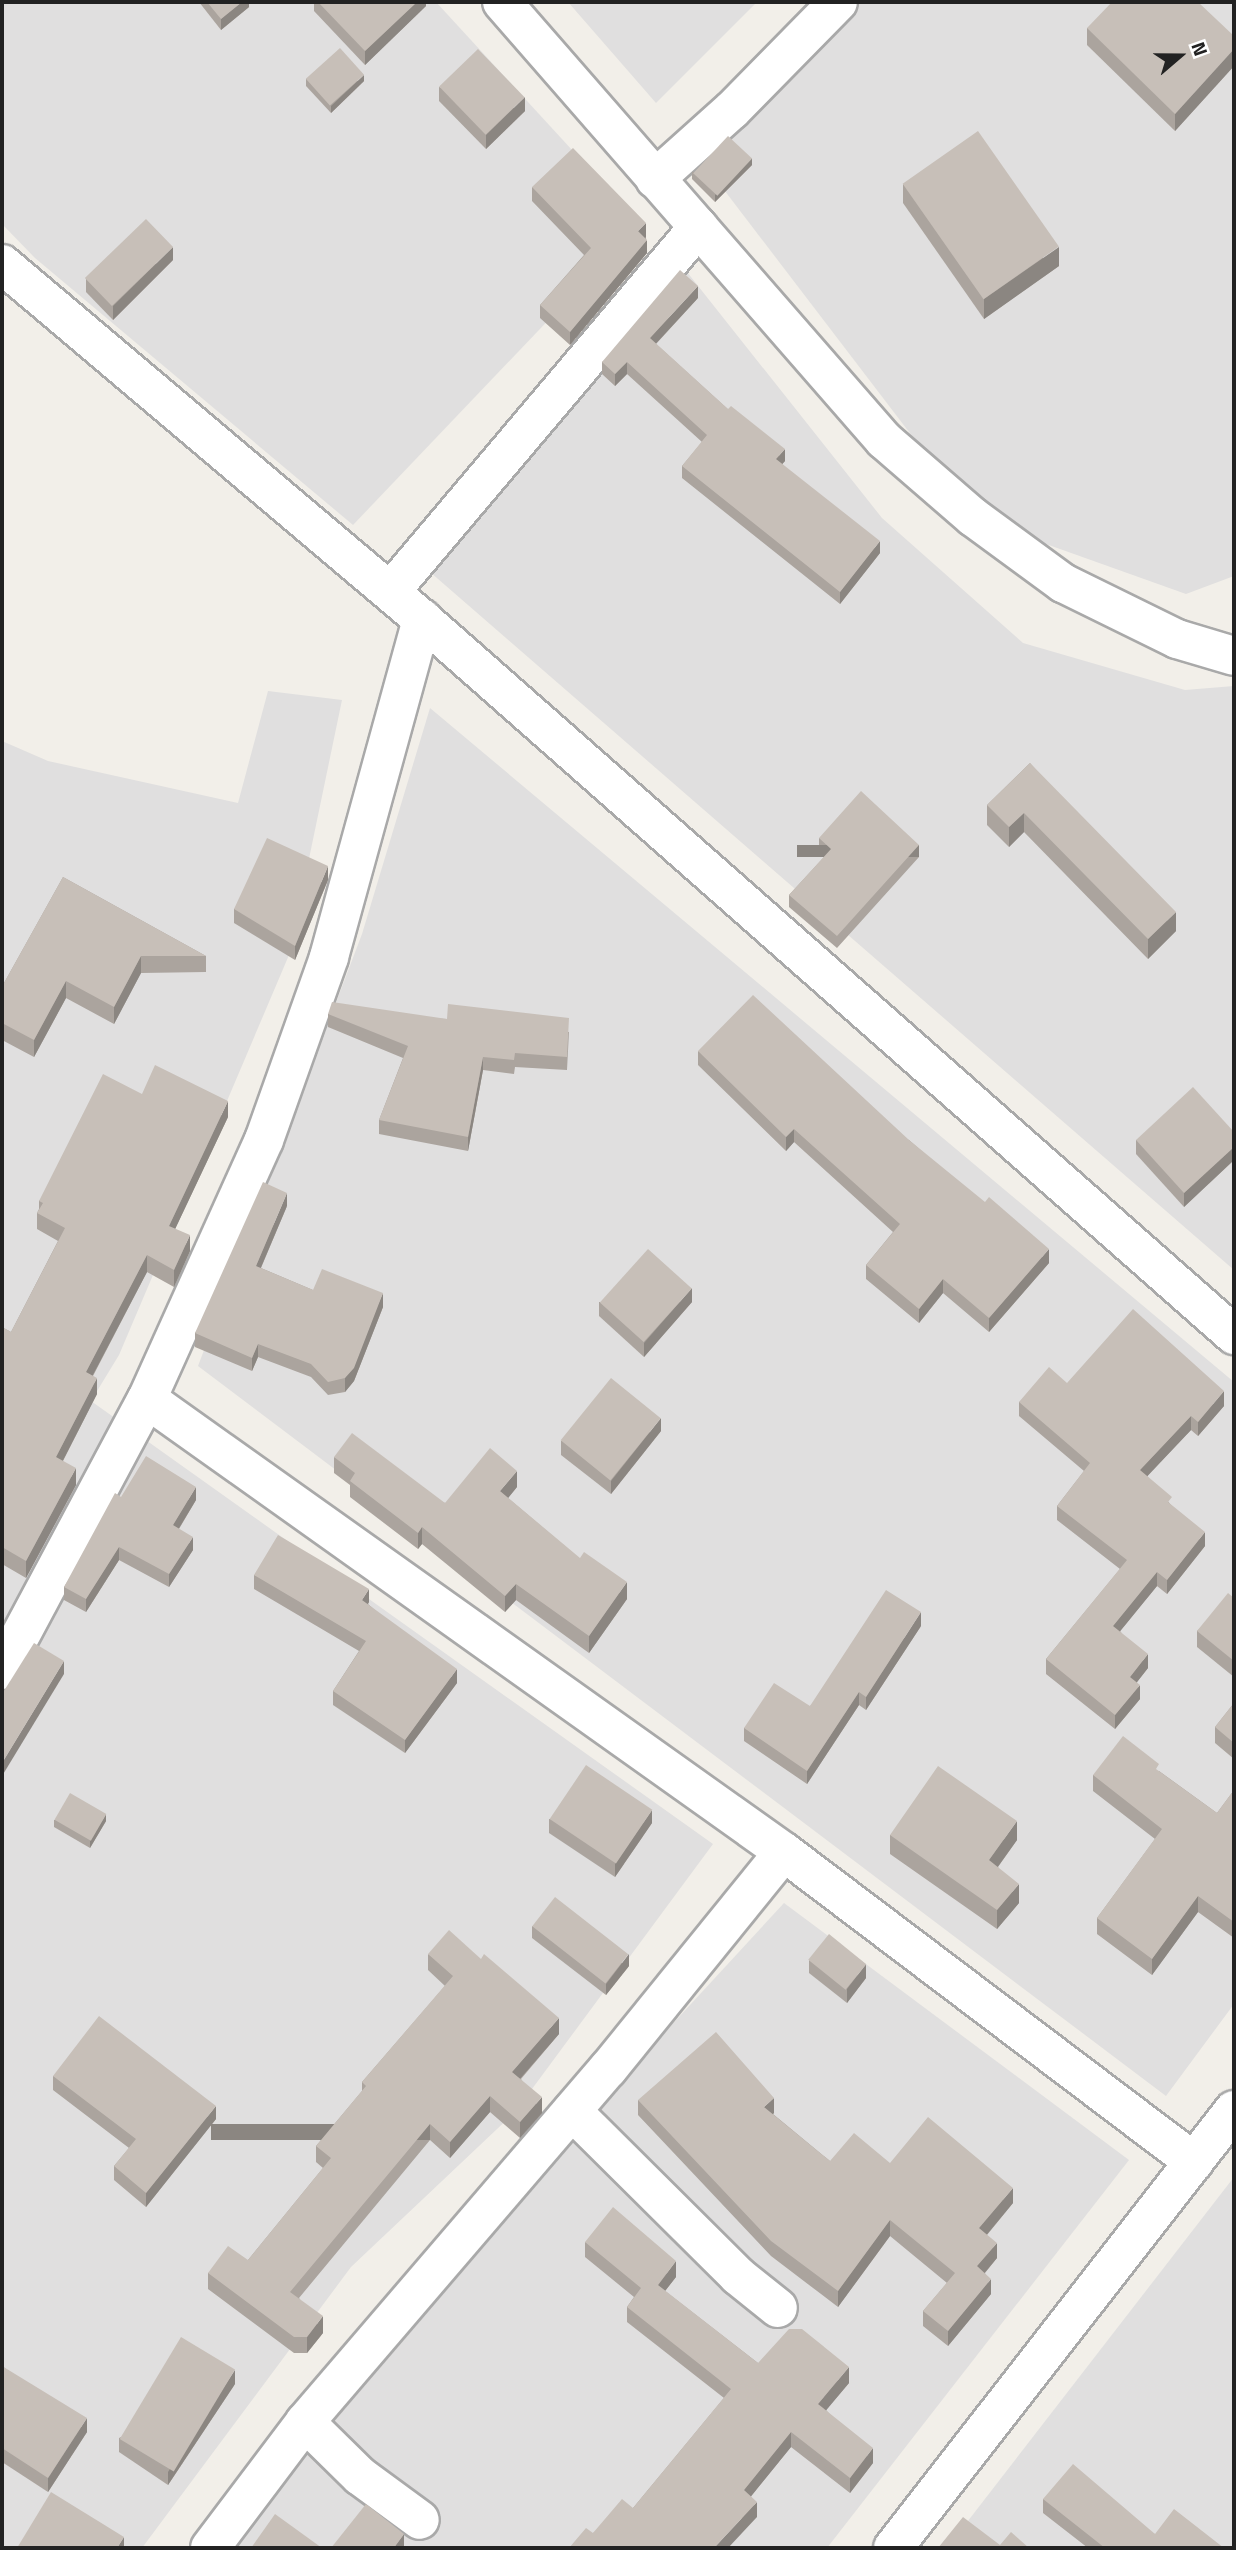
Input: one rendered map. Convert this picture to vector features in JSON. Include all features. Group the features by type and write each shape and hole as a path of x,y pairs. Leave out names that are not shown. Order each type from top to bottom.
{"street":[{"path":"502,2 884,440 973,517 1063,583 1177,639 1234,656"},
{"path":"655,179 732,110 838,2"},
{"path":"390,592 698,227"},
{"path":"2,264 422,619 1234,1335"},
{"path":"2,1670 147,1399 264,1140 319,984 422,619"},
{"path":"147,1399 784,1852 1194,2162"},
{"path":"210,2548 305,2422 572,2111 784,1852"},
{"path":"893,2548 1234,2110"},
{"path":"572,2111 738,2276 778,2308"},
{"path":"305,2422 360,2476 419,2520"}],"shaded area":[{"path":"2,2 436,2 640,224 353,525 35,258 2,224"},
{"path":"568,2 757,2 656,103"},
{"path":"859,2 1234,2 1234,576 1186,594 1018,534 922,449 702,161"},
{"path":"687,272 882,518 1023,643 1185,690 1234,686 1234,1270 430,572"},
{"path":"268,691 342,700 289,955 119,1355 91,1401 713,1844 515,2112 351,2267 142,2548 2,2548 2,741 48,761 238,803"},
{"path":"430,708 1234,1382 1234,2004 1166,2096 198,1366 362,934"},
{"path":"784,1903 1129,2160 827,2548 225,2548 407,2312"},
{"path":"1234,2177 1234,2548 947,2548"}],"building":[{"path":"207,2 242,2 221,19"},
{"path":"318,2 417,2 365,51"},
{"path":"1112,2 1198,2 1234,36 1234,49 1175,114 1087,28"},
{"path":"340,48 364,75 330,106 306,79"},
{"path":"478,49 525,97 486,135 439,87"},
{"path":"978,131 1059,247 984,299 903,184"},
{"path":"728,136 752,159 717,196 693,173"},
{"path":"573,148 646,223 638,231 647,240 570,332 540,305 591,248 532,187"},
{"path":"146,219 173,247 112,306 85,278"},
{"path":"680,270 698,286 650,338 728,409 731,406 785,449 776,459 880,541 840,592 682,466 707,435 627,362 615,374 602,362"},
{"path":"1030,763 1176,912 1148,939 1024,813 1009,827 987,805"},
{"path":"861,791 919,845 837,936 789,895 831,849 819,838"},
{"path":"267,838 328,866 295,946 234,909"},
{"path":"63,877 206,956 141,956 114,1007 66,981 34,1040 2,1023 2,982 4,983"},
{"path":"753,995 909,1140 985,1202 989,1197 1049,1249 989,1318 943,1279 919,1309 866,1265 900,1224 794,1129 786,1137 698,1051"},
{"path":"332,1002 447,1019 448,1004 569,1018 567,1057 515,1053 514,1060 483,1057 468,1137 379,1120 408,1046 328,1014"},
{"path":"155,1065 228,1101 169,1226 190,1235 174,1270 147,1255 86,1372 97,1378 56,1457 76,1468 26,1561 2,1547 2,1327 11,1332 65,1228 37,1213 43,1203 39,1201 103,1074 142,1094"},
{"path":"1193,1087 1234,1132 1234,1147 1184,1193 1136,1140"},
{"path":"263,1182 287,1193 256,1266 313,1290 322,1269 383,1293 354,1368 345,1378 328,1382 311,1364 258,1344 252,1358 195,1333"},
{"path":"648,1249 692,1288 644,1342 600,1303"},
{"path":"1133,1309 1224,1391 1198,1422 1191,1416 1140,1470 1172,1497 1168,1502 1205,1532 1167,1580 1157,1572 1113,1626 1148,1654 1130,1677 1140,1685 1115,1715 1046,1659 1127,1560 1057,1506 1090,1463 1019,1402 1049,1367 1067,1383"},
{"path":"611,1378 661,1418 610,1480 561,1440"},
{"path":"352,1433 445,1503 490,1448 517,1471 500,1491 580,1558 584,1552 627,1582 589,1636 516,1584 505,1596 422,1527 418,1533 350,1481 355,1473 334,1457"},
{"path":"146,1456 196,1487 173,1525 193,1537 169,1574 119,1547 86,1599 64,1587 115,1493 121,1497"},
{"path":"278,1535 369,1589 362,1600 457,1669 405,1740 333,1691 366,1641 254,1575"},
{"path":"886,1590 921,1612 866,1697 859,1692 807,1771 744,1728 774,1683 810,1706"},
{"path":"1228,1593 1234,1598 1234,1661 1197,1631"},
{"path":"34,1643 64,1661 2,1763 2,1694"},
{"path":"1234,1703 1234,1743 1215,1727"},
{"path":"1123,1736 1159,1764 1156,1769 1217,1813 1234,1790 1234,1922 1198,1896 1152,1959 1097,1918 1162,1829 1093,1775"},
{"path":"586,1765 652,1810 616,1864 550,1819"},
{"path":"938,1766 1017,1821 989,1860 1019,1884 997,1910 890,1835"},
{"path":"70,1793 106,1814 91,1841 54,1820"},
{"path":"555,1897 628,1954 606,1983 532,1926"},
{"path":"449,1930 481,1959 484,1954 559,2018 512,2072 542,2097 520,2122 490,2096 450,2142 430,2124 290,2292 323,2316 307,2337 294,2337 208,2273 228,2246 248,2260 331,2158 316,2146 366,2086 362,2082 453,1976 428,1954"},
{"path":"829,1934 866,1964 846,1990 808,1960"},
{"path":"99,2016 216,2106 146,2193 114,2166 136,2139 53,2076"},
{"path":"716,2032 774,2098 764,2107 830,2161 854,2133 890,2163 928,2117 1013,2188 979,2228 997,2243 977,2266 991,2279 948,2331 923,2311 955,2273 890,2220 838,2291 771,2241 638,2100"},
{"path":"613,2207 676,2261 658,2285 758,2363 789,2329 802,2329 849,2367 818,2404 873,2448 850,2478 791,2432 744,2490 757,2502 714,2548 569,2548 586,2528 593,2533 622,2499 633,2508 731,2389 627,2307 641,2288 585,2242"},
{"path":"181,2337 235,2369 174,2471 120,2439"},
{"path":"2,2366 87,2418 48,2478 2,2448"},
{"path":"1073,2464 1155,2534 1174,2509 1224,2548 1105,2548 1043,2499"},
{"path":"51,2492 124,2537 117,2548 17,2548"},
{"path":"366,2504 404,2534 394,2548 331,2548"},
{"path":"275,2514 322,2548 251,2548"},
{"path":"963,2517 1000,2545 1011,2532 1029,2548 938,2548"}]}
